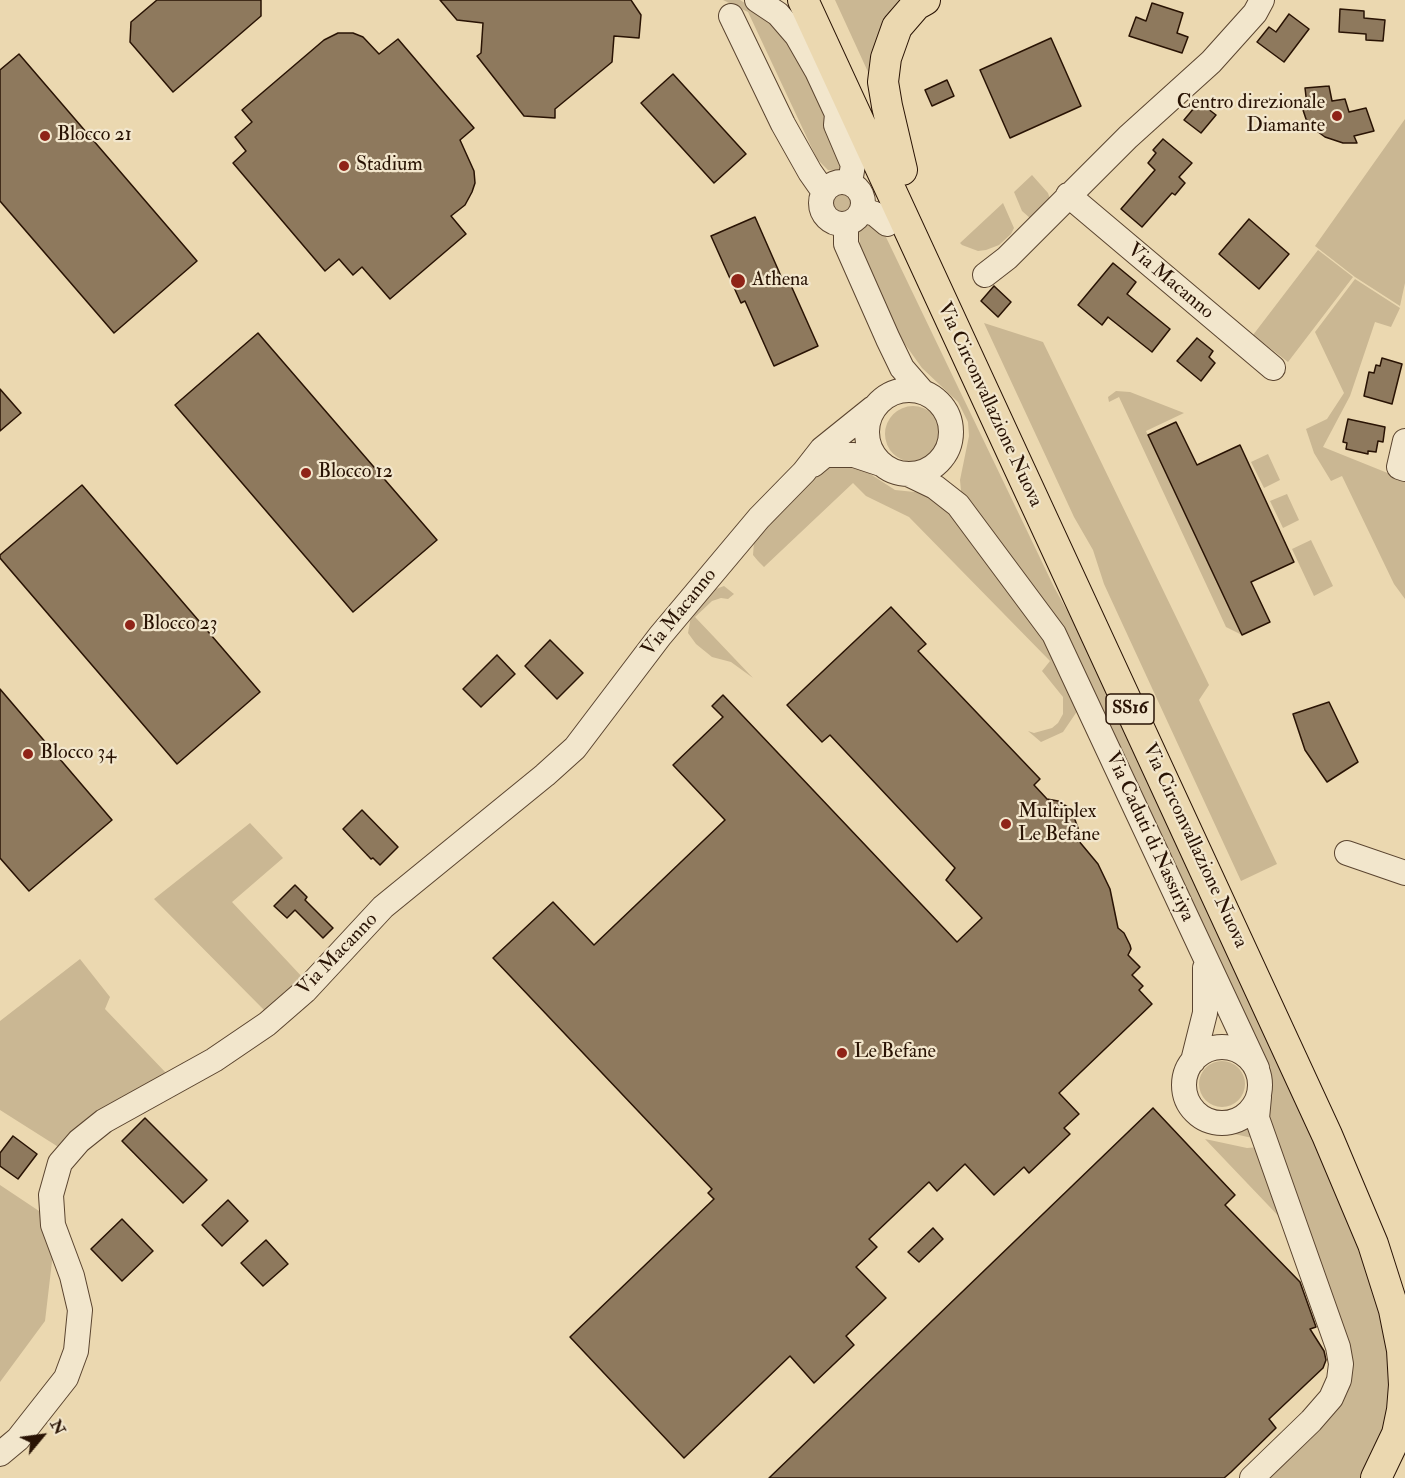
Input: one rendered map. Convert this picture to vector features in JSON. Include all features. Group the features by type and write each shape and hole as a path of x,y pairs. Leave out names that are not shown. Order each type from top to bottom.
{"main road":[{"name":"Via Circonvallazione Nuova","path":"802,0 1327,1135 1372,1244 1394,1310 1402,1350 1404,1385 1402,1410 1396,1434 1376,1478"},
{"name":"Via Circonvallazione Nuova","path":"823,0 1348,1131 1405,1275"},
{"path":"902,170 883,82 886,58 897,27 916,5 925,0"},
{"path":"837,114 865,219 957,371 1058,552"}],"street":[{"path":"757,0 778,14 797,36 837,114 836,125 853,165 850,182"},
{"path":"1239,31 1242,0"},
{"path":"985,275 1007,258 1068,195 1211,62 1239,31 1262,0"},
{"path":"731,16 783,124 824,192"},
{"path":"865,219 838,224 826,217 821,205 824,192 834,183 850,182 859,189 863,196 865,219 846,244 902,368 922,391 936,399 947,412 952,428 946,454 937,465 924,472 910,475"},
{"name":"Via Macanno","path":"1068,195 1273,368"},
{"path":"881,464 870,449 866,432 868,419 878,403 888,369 888,339"},
{"name":"Via Macanno","path":"0,1454 18,1438 66,1378 76,1351 80,1310 72,1276 53,1225 51,1195 60,1163 79,1141 104,1121 214,1060 267,1024 305,991 383,907 575,748 667,627 759,518 804,472 822,449 891,393 909,389 922,391"},
{"path":"1405,441 1399,467 1405,470"},
{"name":"Via Caduti di Nassiriya","path":"946,454 949,478 958,505"},
{"name":"Via Macanno","path":"804,472 825,455 854,455 881,464 894,472 910,475"},
{"name":"Via Caduti di Nassiriya","path":"910,475 935,487 958,505 1054,634 1257,1068 1260,1082 1257,1118 1338,1347 1341,1364 1339,1380 1332,1398 1252,1478"},
{"path":"1347,853 1405,873"},
{"name":"Via Caduti di Nassiriya","path":"1205,959 1205,1013 1193,1061 1186,1074 1185,1093 1194,1110 1205,1119 1221,1123 1236,1121 1251,1110 1259,1097"},
{"path":"1193,1061 1208,1050 1226,1047 1244,1054 1257,1068"}],"shaded area":[{"path":"723,0 740,0 762,14 795,50 823,106 825,125 841,164 840,169 828,170 817,159 748,12"},
{"path":"835,0 909,0 874,85"},
{"path":"1405,119 1405,283 1400,306 1355,277 1315,246"},
{"path":"1032,175 1048,193 1050,199 1034,217 1030,218 1022,211 1014,192"},
{"path":"844,192 852,195 855,203 852,211 844,214 836,211 833,203 836,195"},
{"path":"1003,203 1014,228 1011,234 999,245 986,250 978,251 960,243"},
{"path":"872,224 884,233 1054,587 1075,625 1330,1167 1386,1322 1392,1389 1383,1431 1362,1478 1265,1478 1341,1402 1265,1113 1265,1078 1261,1058 1068,637 961,491 960,480 969,436 968,422 958,402 922,368 902,340 860,247 859,232 861,227"},
{"path":"1318,250 1353,277 1288,362 1253,335"},
{"path":"1355,279 1400,308 1391,327 1375,322 1350,396 1323,447 1405,480 1405,599 1394,584 1342,476 1331,481 1314,453 1306,429 1327,419 1344,393 1315,332"},
{"path":"984,323 1043,342 1209,685 1199,700 1277,864 1241,881 1104,584 1093,550 1074,517"},
{"path":"1116,391 1130,392 1184,413 1146,431 1242,635 1226,627 1119,397 1109,402 1108,397"},
{"path":"913,406 928,411 936,419 941,434 936,449 928,457 913,462 898,457 890,449 885,434 890,419 898,411"},
{"path":"1268,454 1280,480 1264,488 1251,462"},
{"path":"831,465 861,468 895,490 934,494 1054,649 1080,707 1063,732 1041,742 1028,731 1034,733 1052,728 1063,714 1063,697 1042,671 1050,661 909,517 866,496 853,483 764,567 758,561 753,555 754,542 809,478"},
{"path":"1287,494 1299,520 1283,528 1270,501"},
{"path":"1311,540 1333,586 1314,596 1292,549"},
{"path":"724,586 734,594 728,599 721,598 712,601 695,617 753,678 731,662 712,657 696,644 688,633 691,616 713,590"},
{"path":"250,823 283,858 232,902 304,979 266,1012 154,899"},
{"path":"80,959 110,997 105,1009 167,1074 60,1148 0,1110 0,1021"},
{"path":"1227,1061 1239,1067 1244,1075 1244,1093 1239,1101 1231,1106 1217,1107 1209,1104 1202,1097 1199,1079 1202,1071 1209,1064"},
{"path":"1250,1119 1257,1139 1216,1130 1236,1127"},
{"path":"1205,1139 1247,1148 1260,1147 1288,1226"},
{"path":"0,1185 42,1213 53,1253 45,1321 0,1382"}],"building":[{"path":"157,0 261,0 261,16 173,92 130,42 131,22"},
{"path":"440,0 631,0 641,15 639,38 614,36 612,62 555,109 555,118 524,116 477,56 481,53 483,23 457,20"},
{"path":"1152,3 1183,13 1177,33 1188,37 1182,53 1129,36 1136,17 1146,21"},
{"path":"1340,9 1364,11 1364,18 1385,20 1383,41 1366,40 1366,34 1339,32"},
{"path":"1289,14 1309,29 1284,62 1257,42 1269,27 1276,32"},
{"name":"Stadium","path":"338,33 353,33 363,37 379,54 398,39 474,128 460,140 474,171 475,183 465,205 451,216 466,234 390,299 362,267 353,275 339,259 325,271 233,163 246,151 235,137 252,122 242,110 324,40"},
{"path":"1051,38 1081,106 1010,138 980,70"},
{"name":"Blocco 21","path":"19,54 197,261 114,333 0,201 0,70"},
{"path":"673,74 746,154 714,183 641,103"},
{"path":"947,80 954,96 932,106 925,90"},
{"name":"Centro direzionale Diamante","path":"1329,86 1332,101 1345,99 1349,112 1366,108 1374,131 1354,136 1357,143 1343,143 1325,137 1314,129 1306,119 1302,107 1307,105 1305,88"},
{"path":"1199,102 1216,115 1201,133 1184,120"},
{"path":"1163,139 1192,163 1179,177 1185,183 1175,195 1172,193 1142,227 1121,209 1155,170 1148,163 1156,153 1153,150"},
{"path":"755,217 784,283 789,281 818,346 774,366 745,301 741,303 711,236"},
{"path":"1249,219 1289,254 1259,289 1219,254"},
{"path":"1113,263 1136,282 1127,294 1170,329 1152,352 1108,317 1102,325 1078,305"},
{"path":"994,286 1011,302 998,317 981,301"},
{"name":"Blocco 12","path":"258,333 437,540 353,612 175,405"},
{"path":"1197,338 1213,351 1209,357 1215,363 1201,381 1177,361"},
{"path":"1382,358 1402,364 1392,404 1364,396 1369,372 1374,373 1376,365 1380,366"},
{"path":"0,389 21,413 0,431"},
{"path":"1348,419 1385,427 1383,442 1378,441 1376,452 1368,451 1368,454 1346,449 1347,443 1343,442"},
{"path":"1176,422 1197,465 1240,445 1294,562 1251,582 1270,622 1242,635 1148,435"},
{"name":"Blocco 23","path":"82,485 260,692 177,764 0,558 0,555"},
{"name":"Le Befane","path":"891,607 926,644 918,651 1040,779 1034,785 1047,799 1058,801 1071,809 1078,828 1078,840 1098,864 1110,889 1118,928 1124,933 1130,945 1128,955 1140,967 1132,975 1143,986 1139,990 1152,1004 1059,1093 1079,1114 1064,1128 1070,1134 1029,1173 1024,1167 994,1195 965,1164 937,1191 929,1182 869,1239 877,1247 856,1267 886,1298 846,1336 854,1345 814,1383 790,1356 684,1458 570,1337 714,1199 708,1193 712,1189 493,958 553,902 594,945 725,820 673,765 723,717 712,706 723,695 957,942 982,918 946,880 955,868 830,735 822,742 787,705"},
{"path":"550,640 583,673 557,699 525,666"},
{"path":"497,655 515,674 481,707 463,689"},
{"name":"Blocco 34","path":"0,689 112,820 29,891 0,858"},
{"path":"1329,702 1358,762 1327,782 1305,750 1293,714"},
{"path":"362,810 398,847 380,865 373,858 371,859 343,829"},
{"path":"295,885 307,897 305,900 333,928 323,938 295,910 287,918 274,906"},
{"path":"1153,1108 1235,1195 1225,1205 1300,1282 1316,1327 1310,1329 1324,1351 1326,1360 1323,1368 1269,1419 1276,1428 1231,1472 1224,1478 769,1478"},
{"path":"145,1118 207,1180 183,1203 122,1141"},
{"path":"13,1136 37,1154 18,1179 0,1166 0,1153"},
{"path":"228,1200 248,1221 222,1246 202,1225"},
{"path":"122,1219 153,1251 122,1281 91,1249"},
{"path":"933,1228 943,1239 919,1262 908,1252"},
{"path":"266,1240 288,1264 263,1286 241,1263"}],"place":[{"name":"Centro direzionale Diamante","path":"1337,116"},
{"name":"Blocco 21","path":"45,136"},
{"name":"Stadium","path":"344,166"},
{"name":"Athena","path":"738,281"},
{"name":"Blocco 12","path":"306,473"},
{"name":"Blocco 23","path":"130,625"},
{"name":"Blocco 34","path":"28,754"},
{"name":"Multiplex Le Befane","path":"1006,824"},
{"name":"Le Befane","path":"842,1053"}]}
